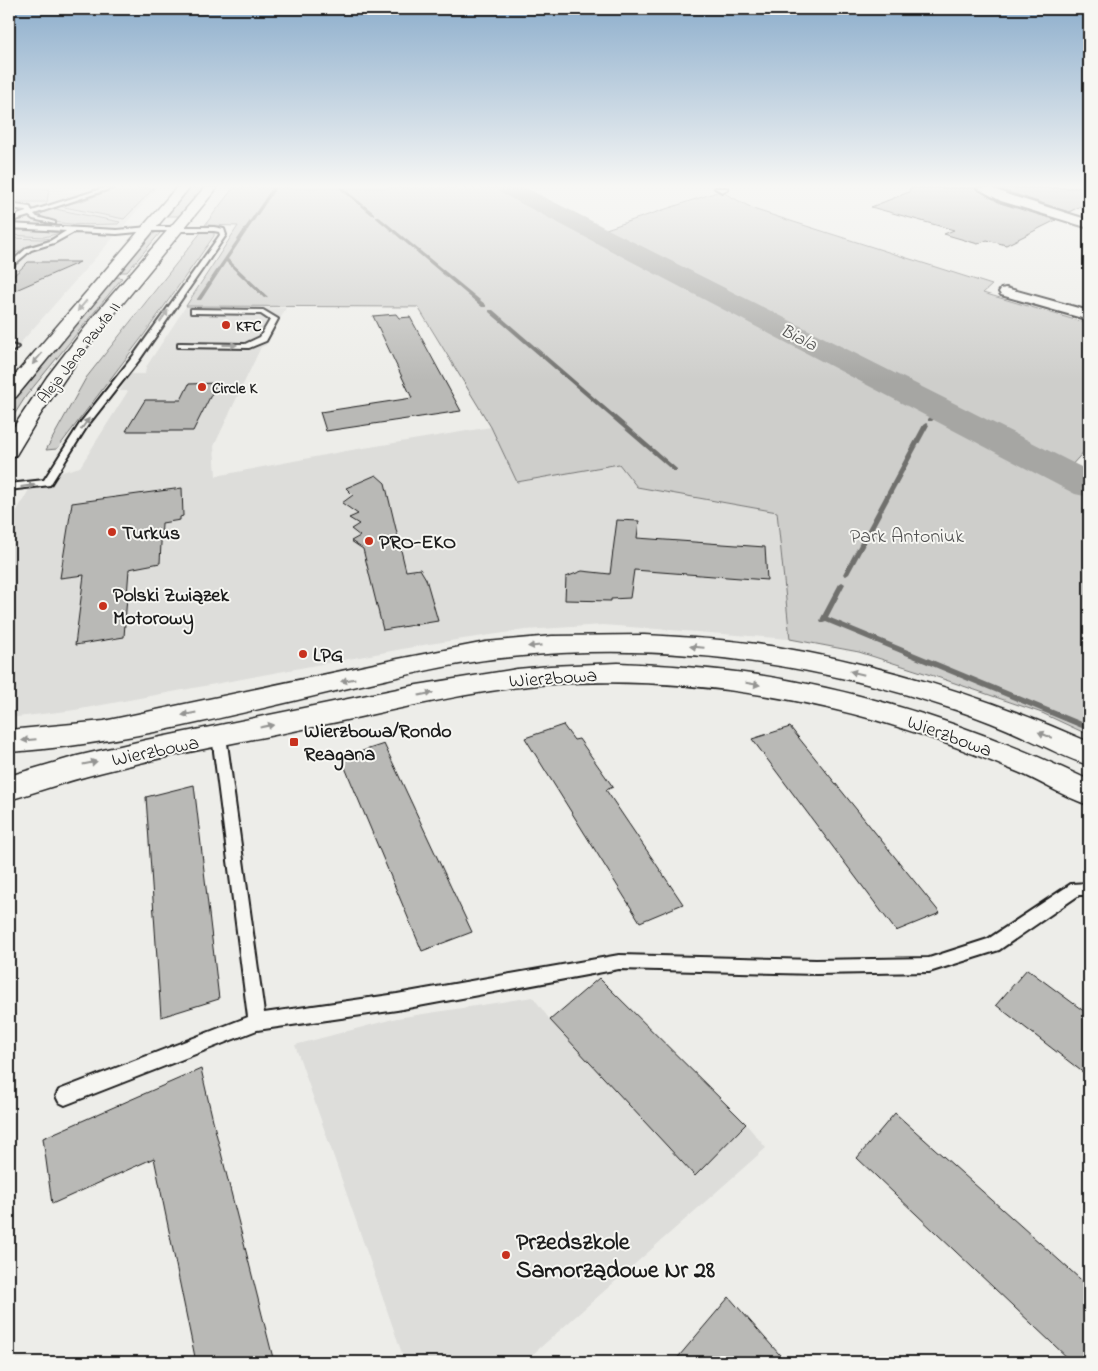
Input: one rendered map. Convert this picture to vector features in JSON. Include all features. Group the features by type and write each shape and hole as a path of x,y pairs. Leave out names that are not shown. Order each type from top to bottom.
{"main road":[{"name":"Aleja Jana Pawła II","path":"9,393 128,252"},
{"name":"Aleja Jana Pawła II","path":"9,451 38,401 62,367 158,252"},
{"path":"105,278 121,274 131,275 136,278"},
{"name":"Wierzbowa","path":"9,742 81,735 129,726 475,653 546,645 652,643 736,650 798,659 887,680 938,694 1009,720 1089,754"},
{"name":"Wierzbowa","path":"9,788 76,766 481,683 552,675 642,674 749,683 873,709 972,741 1043,770 1089,793"},
{"path":"873,709 896,708 904,704 905,697 899,687 887,680"},
{"path":"128,755 129,726"}],"street":[{"path":"1006,292 1089,316"}],"lane":[{"path":"9,267 26,252"},
{"path":"9,487 47,483 84,424 137,357 212,252"},
{"path":"181,345 246,346 263,339 274,319 264,312 194,311"},
{"path":"219,736 257,1022"},
{"path":"65,1096 257,1022 397,1002 619,962 816,967 929,965 993,945 1076,889 1089,889"}],"shaded area":[{"path":"20,252 101,252 9,356 9,329 12,327 9,326 9,322 13,320 9,319 9,262"},
{"path":"186,306 286,308 266,345 261,347 214,446 216,476 346,451 491,427 517,482 619,464 637,487 777,512 790,639 603,625 525,630 429,644 75,710 9,718 9,531 11,521 30,488 44,477 80,467 128,391 120,391 129,374 145,374 146,367"},
{"name":"Przedszkole Samorządowe Nr 28","path":"599,978 746,1124 766,1148 524,1362 405,1362 295,1045 397,1018 533,997 550,1020"}],"green space":[{"path":"137,252 144,252 127,272 120,272"},
{"path":"185,252 203,252 143,336 57,449 46,450 86,378"},
{"name":"Park Antoniuk","path":"221,252 632,252 1089,486 1089,735 1042,713 940,678 859,652 790,639 777,512 637,487 619,464 517,482 491,427 418,307 186,306"},
{"path":"641,252 888,252 992,285 983,293 1089,324 1089,446 1068,469"},
{"path":"115,278 122,278 26,396 9,423 9,408 20,391"}],"building":[{"path":"28,262 80,262 9,293 9,280"},
{"path":"396,314 399,318 410,317 461,411 326,431 320,412 412,398 373,316"},
{"path":"217,383 193,431 126,431 145,400 181,400 189,384"},
{"path":"376,475 385,483 406,571 420,569 426,579 438,621 383,630 363,549 351,541 360,536 351,529 359,524 349,518 358,514 342,503 353,495 346,488"},
{"name":"Turkus","path":"182,488 183,516 180,517 180,520 162,523 160,563 129,569 124,637 75,645 84,575 60,578 72,503"},
{"path":"617,520 639,521 637,538 765,547 767,580 634,570 630,598 611,599 611,601 565,600 566,577 582,571 610,574"},
{"path":"563,725 574,740 579,739 613,787 606,790 683,904 640,922 525,738"},
{"path":"790,727 940,913 896,931 752,739"},
{"path":"384,744 472,932 422,951 341,758"},
{"path":"194,785 219,999 161,1017 146,797"},
{"path":"1027,969 1089,1015 1089,1077 996,1005"},
{"path":"599,978 746,1124 695,1176 550,1020"},
{"path":"201,1069 274,1362 196,1362 154,1158 52,1204 43,1138"},
{"path":"895,1113 1089,1287 1089,1362 1072,1362 857,1158"},
{"path":"729,1297 786,1362 674,1362"}],"waterway":[{"path":"226,260 231,252"},
{"path":"419,252 484,306"},
{"name":"Biala","path":"634,252 1089,486"},
{"path":"199,299 226,260"},
{"path":"226,260 266,297"},
{"path":"491,311 675,470"},
{"path":"930,420 941,410"},
{"path":"846,574 926,425"},
{"path":"824,618 842,584"},
{"path":"824,618 1089,728"}],"place":[{"name":"KFC","path":"226,325"},
{"name":"Circle K","path":"202,387"},
{"name":"Turkus","path":"112,532"},
{"name":"PRO-EKO","path":"369,541"},
{"name":"Polski Związek Motorowy","path":"103,606"},
{"name":"LPG","path":"303,654"},
{"name":"Wierzbowa/Rondo Reagana","path":"294,742"},
{"name":"Przedszkole Samorządowe Nr 28","path":"506,1255"}]}
